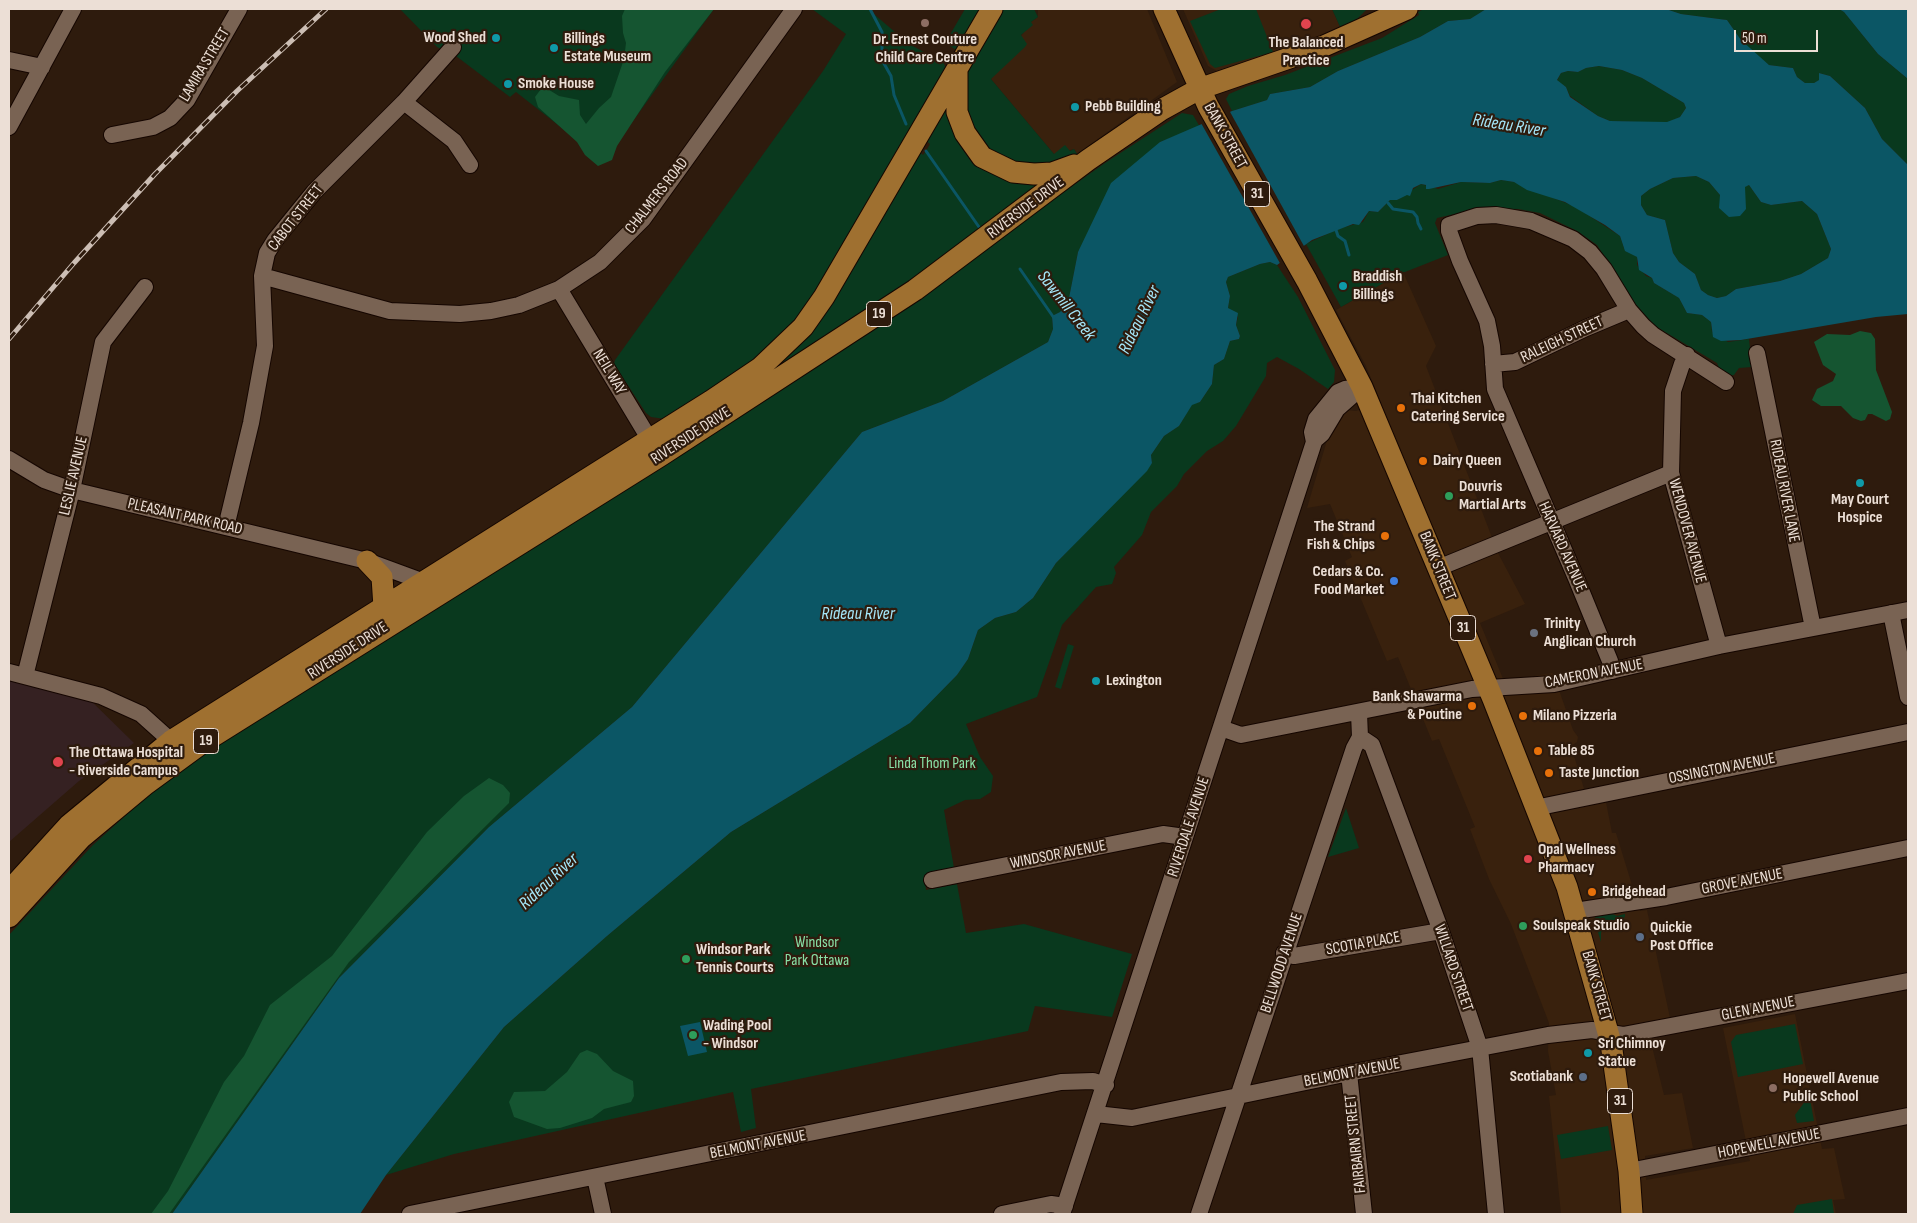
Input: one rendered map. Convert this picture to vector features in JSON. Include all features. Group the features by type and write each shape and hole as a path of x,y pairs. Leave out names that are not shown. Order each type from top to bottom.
{"main road":[{"name":"RIVERSIDE DRIVE","path":"655,448 760,368 802,327 824,296 992,9"},
{"name":"BANK STREET","path":"1164,9 1204,98 1307,281 1362,387 1489,688 1575,911 1608,1031 1630,1172 1632,1214"},
{"path":"1353,34 1374,9"},
{"name":"RIVERSIDE DRIVE","path":"9,917 81,838 146,784 202,743 429,589 655,448 923,285 1088,160 1167,106 1204,98 1407,9"},
{"path":"957,70 957,112 965,133 982,156 1012,172 1034,174 1052,173 1088,160"},
{"path":"366,561 379,572 384,582 384,607"},
{"name":"RIVERSIDE DRIVE","path":"9,891 70,825 171,741 384,607 429,589"}],"street":[{"path":"9,127 73,9"},
{"name":"LAMIRA STREET","path":"112,135 153,127 170,118 187,100 239,9"},
{"name":"CHALMERS ROAD","path":"262,276 390,311 460,314 491,311 518,305 559,289 600,262 643,219 794,9"},
{"name":"CABOT STREET","path":"226,527 251,423 265,346 262,276 267,253 275,240 314,192 404,102 453,47"},
{"path":"9,60 42,68"},
{"path":"404,102 454,141 470,165"},
{"name":"HARVARD AVENUE","path":"1612,671 1610,661 1576,578 1494,389 1493,364 1487,321 1460,260 1449,231 1449,225 1477,216 1496,215 1531,221 1560,232 1590,252 1604,269 1629,310"},
{"name":"LESLIE AVENUE","path":"17,674 72,490 103,342 145,288"},
{"name":"NEIL WAY","path":"559,289 655,448"},
{"path":"1629,310 1653,336 1687,355 1726,382"},
{"name":"RALEIGH STREET","path":"1493,364 1515,362 1629,310"},
{"name":"RIDEAU RIVER LANE","path":"1757,353 1813,628"},
{"name":"WENDOVER AVENUE","path":"1687,355 1673,391 1671,473 1719,646"},
{"name":"RIVERDALE AVENUE","path":"1064,1210 1106,1086 1315,440 1312,432 1316,419 1323,408 1338,392 1345,388 1362,387"},
{"name":"PLEASANT PARK ROAD","path":"10,460 44,480 72,490 366,561 429,589"},
{"path":"1438,568 1671,473"},
{"name":"CAMERON AVENUE","path":"1221,728 1241,735 1489,688 1554,684 1719,646 1908,610"},
{"path":"1891,613 1908,697"},
{"path":"17,674 101,696 141,714 171,741"},
{"name":"BELLWOOD AVENUE","path":"1199,1214 1284,954 1354,748 1360,737 1359,712"},
{"name":"OSSINGTON AVENUE","path":"1535,808 1908,732"},
{"name":"WILLARD STREET","path":"1360,737 1372,745 1441,931 1480,1048 1496,1214"},
{"name":"WINDSOR AVENUE","path":"932,880 1163,834 1185,837"},
{"name":"GROVE AVENUE","path":"1575,911 1666,897 1908,848"},
{"name":"SCOTIA PLACE","path":"1284,954 1294,956 1441,931"},
{"name":"GLEN AVENUE","path":"1608,1031 1622,1034 1642,1031 1908,981"},
{"name":"BELMONT AVENUE","path":"1096,1114 1132,1118 1349,1073 1560,1033 1592,1030 1608,1031"},
{"name":"FAIRBAIRN STREET","path":"1349,1073 1364,1214"},
{"name":"BELMONT AVENUE","path":"410,1214 1061,1082 1093,1081 1106,1086"},
{"name":"HOPEWELL AVENUE","path":"1630,1172 1908,1116"},
{"path":"595,1177 603,1214"},
{"path":"1002,1214 1051,1204 1064,1210"}],"shaded area":[{"path":"1038,9 1147,9 1177,82 1077,154 1074,149 1054,154 991,79 1031,22 1038,17"},
{"path":"1183,9 1332,9 1341,29 1317,41 1217,71 1208,66"},
{"path":"1403,272 1436,346 1426,366 1498,553 1525,604 1480,623 1504,681 1553,673 1573,730 1578,737 1577,742 1571,746 1589,805 1606,802 1612,833 1616,833 1640,911 1647,910 1670,1018 1646,1022 1664,1095 1682,1093 1693,1148 1645,1156 1646,1180 1750,1161 1723,1028 1795,1014 1822,1149 1834,1148 1845,1199 1833,1200 1836,1214 1561,1214 1549,1096 1556,1095 1548,1051 1549,1023 1511,924 1489,879 1470,829 1475,827 1439,739 1432,741 1398,657 1387,661 1345,561 1352,557 1330,504 1307,508 1330,430 1345,410 1356,411 1381,403 1366,366 1336,310"},
{"name":"The Ottawa Hospital - Riverside Campus","path":"9,677 84,694 134,743 79,781 9,842"}],"green space":[{"name":"Billings Estate Museum","path":"400,9 714,9 604,161 516,92 510,97 456,56 437,47"},
{"path":"625,9 714,9 665,72 617,146 612,160 598,166 585,155 577,142 538,107 535,97 541,89 546,88 559,96 579,100 580,115 586,124 611,97 624,59 626,43 623,33 622,16"},
{"path":"812,9 868,9 909,44 943,62 946,68 802,315 764,355 665,419 651,417 646,413 614,364 615,360 823,71 846,34"},
{"path":"965,9 983,9 956,50 950,46 948,38"},
{"path":"999,9 1034,9 1038,17 1031,22 1033,25 1021,35 1027,44 1025,47 991,79 1054,154 1065,145 1070,151 1074,149 1077,154 1068,162 1007,165 968,129 963,75"},
{"path":"1221,9 1256,9 1273,52 1215,68 1210,64 1190,21"},
{"path":"1332,9 1367,9 1358,18 1341,29"},
{"path":"1424,9 1486,9 1470,19 1448,21 1420,37 1338,71 1310,87 1270,94 1267,100 1232,111 1226,99 1229,94 1248,86 1285,75 1382,38 1419,15 1418,12"},
{"path":"1666,9 1839,9 1844,12 1878,54 1908,79 1908,165 1882,139 1865,108 1830,76 1819,73 1820,80 1814,83 1805,83 1797,77 1793,68 1769,65 1753,53 1727,20 1681,14"},
{"path":"1599,66 1622,70 1642,78 1684,103 1686,108 1680,117 1667,123 1610,121 1598,116 1570,96 1566,87 1557,81 1561,73 1568,71 1578,72 1586,68"},
{"path":"947,105 972,153 1061,175 928,272 716,407 753,382 918,150 923,155 926,151 930,144 924,139"},
{"path":"1182,113 1193,115 1200,127 1160,142 1078,252 1068,303 1060,312 1052,316 1053,329 1048,342 943,401 862,432 632,707 489,827 339,978 172,1214 9,1214 9,935 93,845 157,787 229,736 932,285 1105,163"},
{"path":"1696,176 1709,182 1720,195 1749,185 1761,202 1771,205 1802,201 1817,214 1831,249 1828,258 1801,274 1780,281 1736,289 1726,296 1717,298 1708,295 1701,290 1695,274 1679,262 1673,253 1665,220 1647,215 1641,205 1641,196 1650,189 1673,178"},
{"path":"1501,180 1514,182 1576,207 1620,236 1624,248 1637,257 1637,265 1646,276 1652,278 1654,283 1679,298 1687,313 1702,315 1711,322 1712,332 1728,342 1749,339 1752,367 1739,368 1734,375 1726,376 1721,373 1717,363 1655,326 1635,304 1597,245 1577,231 1540,213 1518,209 1482,208 1437,218 1435,223 1448,255 1403,272 1341,307 1306,244 1338,229 1363,222 1369,211 1378,212 1390,200 1397,200 1421,184 1438,189 1461,182 1490,183"},
{"name":"Windsor Park Ottawa","path":"1270,262 1277,265 1298,297 1335,370 1334,382 1328,389 1299,369 1277,357 1267,363 1266,376 1236,426 1223,441 1207,451 1184,474 1177,486 1151,512 1142,535 1114,567 1116,573 1112,584 1096,587 1062,625 1037,697 966,724 980,757 993,776 991,792 980,799 965,800 944,810 954,868 924,875 926,890 957,884 966,933 1024,924 1132,954 1112,1017 1035,1006 1028,1031 751,1089 756,1128 741,1132 733,1092 454,1154 386,1175 504,1027 607,936 731,832 910,723 957,675 968,659 978,630 995,618 1016,612 1033,598 1056,563 1152,463 1151,455 1164,436 1179,426 1192,404 1200,402 1212,384 1214,365 1224,359 1230,341 1239,339 1240,336 1236,325 1238,317 1228,308 1230,296 1226,282 1228,277"},
{"path":"1860,331 1871,333 1875,339 1876,370 1892,412 1890,419 1886,421 1868,414 1865,420 1861,421 1853,418 1841,406 1821,406 1812,400 1817,389 1833,381 1836,374 1823,365 1814,342 1827,334 1850,335"},
{"path":"1068,644 1074,646 1061,689 1055,687"},
{"path":"489,778 503,785 510,793 509,803 349,962 169,1214 151,1214 168,1191 224,1082 244,1056 270,1005 332,956 427,832 464,796"},
{"path":"1346,808 1359,848 1328,857"},
{"path":"1608,912 1617,916 1625,914 1625,916 1623,920 1606,923 1601,933 1601,942 1594,919 1598,914"},
{"path":"1795,1024 1803,1064 1738,1077 1731,1042 1736,1035"},
{"path":"587,1050 597,1054 613,1071 633,1081 634,1096 631,1102 604,1109 592,1118 560,1128 547,1129 514,1117 509,1102 514,1092 545,1091 567,1072 580,1053"},
{"path":"1810,1099 1814,1121 1797,1123 1795,1115 1806,1100"},
{"path":"1608,1126 1612,1150 1561,1159 1557,1135"},
{"path":"1832,1199 1834,1214 1793,1214 1797,1205"}],"water":[{"name":"Rideau River","path":"1486,9 1666,9 1681,14 1727,20 1741,40 1769,65 1793,68 1797,77 1805,83 1814,83 1819,80 1819,73 1830,76 1865,108 1882,139 1908,165 1908,314 1876,317 1741,340 1721,341 1713,337 1711,322 1702,315 1687,313 1679,298 1654,283 1652,278 1639,270 1637,257 1625,251 1620,236 1605,225 1565,202 1527,190 1514,182 1501,180 1490,183 1461,182 1429,189 1426,189 1426,185 1421,184 1413,188 1410,196 1407,195 1397,200 1390,200 1378,212 1369,211 1359,225 1353,224 1312,240 1277,265 1270,262 1260,264 1228,277 1226,282 1230,296 1228,308 1238,313 1236,325 1240,336 1239,339 1230,341 1224,359 1214,365 1212,384 1200,402 1192,405 1179,426 1164,436 1151,455 1152,463 1147,471 1056,563 1033,598 1016,612 995,618 978,630 968,659 957,675 910,723 731,832 607,936 504,1027 386,1175 360,1214 172,1214 339,978 489,827 632,707 862,432 943,401 1048,342 1053,329 1052,316 1060,312 1068,303 1078,252 1111,183 1160,142 1232,111 1267,100 1270,94 1310,87 1338,71 1420,37 1448,21 1470,19","holes":["1599,66 1622,70 1642,78 1684,103 1686,108 1680,117 1667,122 1610,121 1598,116 1570,97 1566,87 1557,80 1561,73 1568,71 1578,72 1586,68","1696,176 1709,182 1720,195 1719,208 1729,217 1740,216 1746,209 1745,187 1749,185 1761,202 1771,205 1802,201 1817,214 1831,249 1828,258 1801,274 1780,281 1736,289 1726,296 1717,298 1708,295 1701,290 1695,274 1679,262 1673,253 1665,220 1647,215 1641,205 1641,196 1650,189 1673,178"]},
{"path":"1839,9 1908,9 1908,79 1878,54 1844,12"},
{"name":"Wading Pool - Windsor","path":"700,1022 707,1052 688,1056 680,1026"}],"pier":[{"path":"1229,110 1305,248 1281,265 1201,123"}],"waterway":[{"name":"Sawmill Creek","path":"870,9 882,32 882,60 891,76 894,95 906,124"},
{"name":"Sawmill Creek","path":"926,151 979,227"},
{"path":"1388,203 1393,209 1413,212 1421,229"},
{"path":"1336,230 1338,236 1345,241 1349,255"},
{"name":"Sawmill Creek","path":"1020,269 1054,318"}],"railway":[{"path":"9,339 74,263 155,174 237,91 326,9"}],"place":[{"name":"Dr. Ernest Couture Child Care Centre","path":"925,23"},
{"name":"The Balanced Practice","path":"1306,24"},
{"name":"Wood Shed","path":"496,38"},
{"name":"Billings Estate Museum","path":"554,48"},
{"name":"Smoke House","path":"508,84"},
{"name":"Pebb Building","path":"1075,107"},
{"name":"Braddish Billings","path":"1343,286"},
{"name":"Thai Kitchen Catering Service","path":"1401,408"},
{"name":"Dairy Queen","path":"1423,461"},
{"name":"May Court Hospice","path":"1860,483"},
{"name":"Douvris Martial Arts","path":"1449,496"},
{"name":"The Strand Fish & Chips","path":"1385,536"},
{"name":"Cedars & Co. Food Market","path":"1394,581"},
{"name":"Trinity Anglican Church","path":"1534,633"},
{"name":"Lexington","path":"1096,681"},
{"name":"Bank Shawarma & Poutine","path":"1472,706"},
{"name":"Milano Pizzeria","path":"1523,716"},
{"name":"Table 85","path":"1538,751"},
{"name":"The Ottawa Hospital - Riverside Campus","path":"58,762"},
{"name":"Taste Junction","path":"1549,773"},
{"name":"Opal Wellness Pharmacy","path":"1528,859"},
{"name":"Bridgehead","path":"1592,892"},
{"name":"Soulspeak Studio","path":"1523,926"},
{"name":"Quickie Post Office","path":"1640,937"},
{"name":"Windsor Park Tennis Courts","path":"686,959"},
{"name":"Wading Pool - Windsor","path":"693,1035"},
{"name":"Sri Chimnoy Statue","path":"1588,1053"},
{"name":"Scotiabank","path":"1583,1077"},
{"name":"Hopewell Avenue Public School","path":"1773,1088"}],"park label":[{"name":"Linda Thom Park","path":"932,764"}]}
